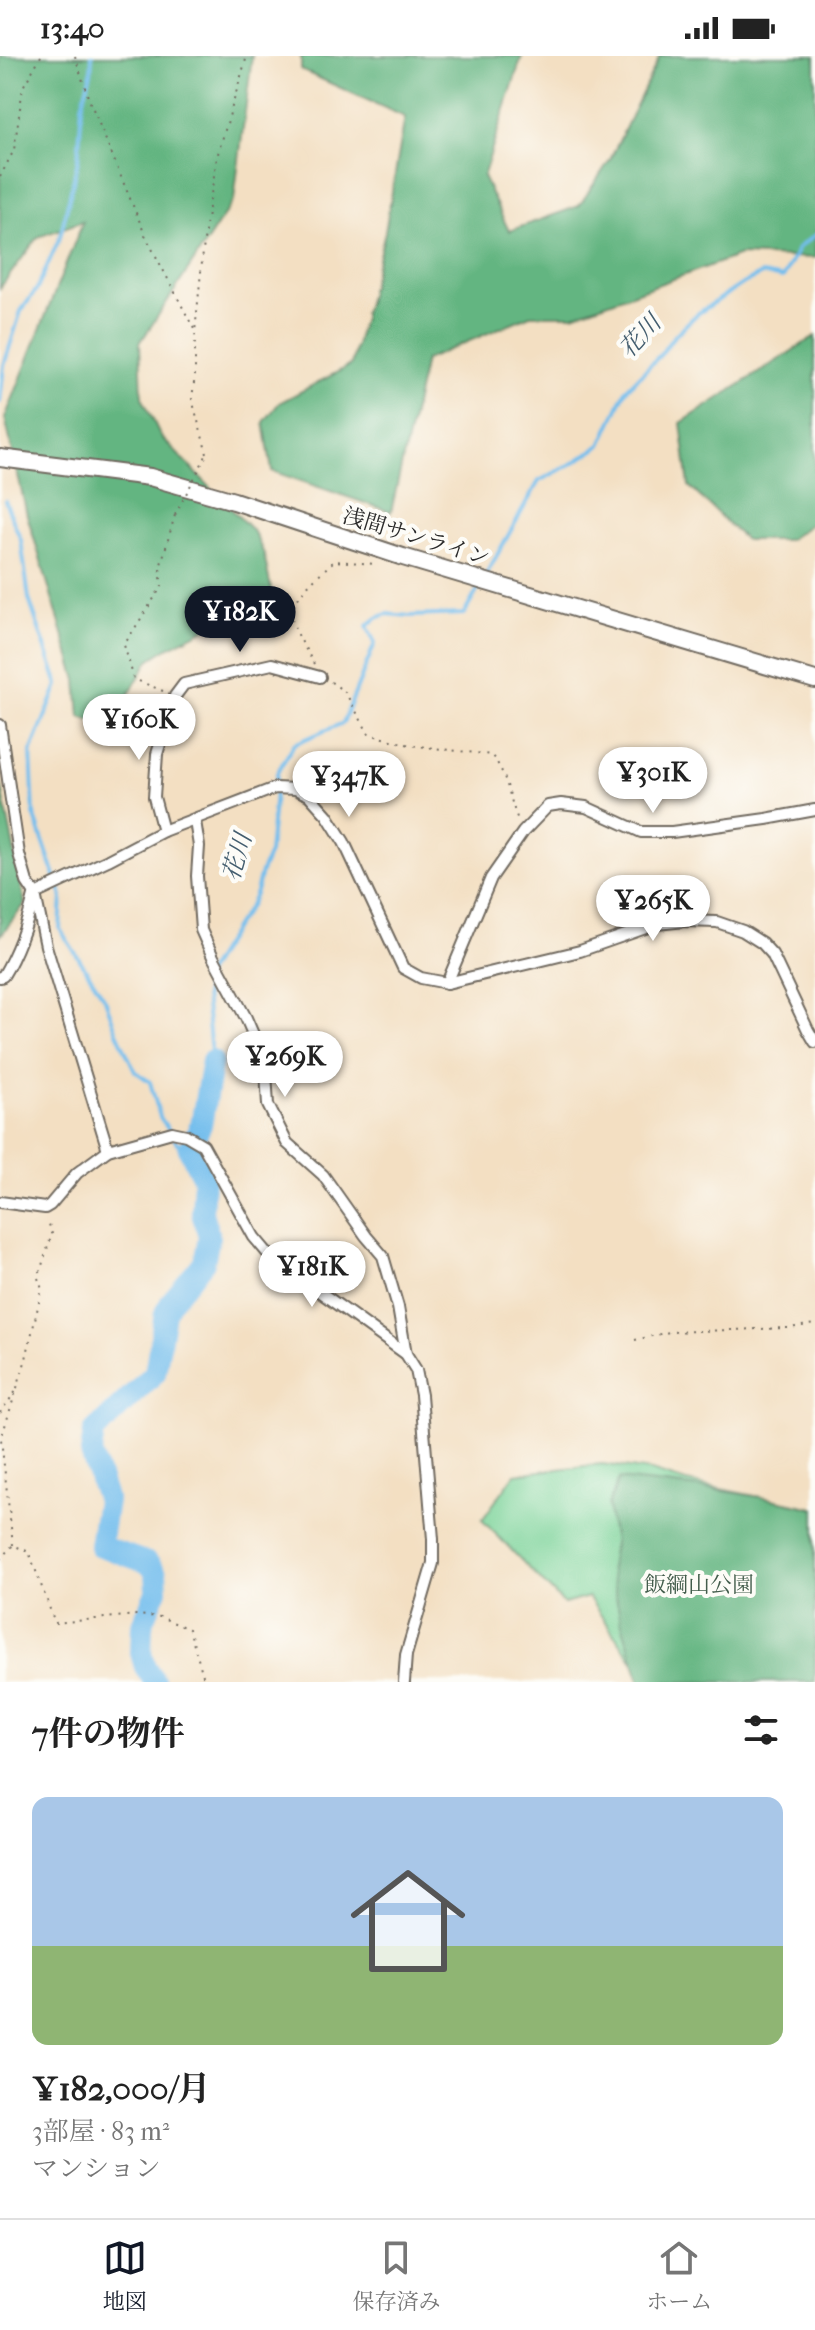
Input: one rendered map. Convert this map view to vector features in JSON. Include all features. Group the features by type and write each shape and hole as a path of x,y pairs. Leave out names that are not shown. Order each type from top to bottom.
{"main road":[{"name":"浅間サンライン","path":"0,458 150,477 234,501 403,557 815,680"}],"street":[{"path":"163,831 154,797 157,754 175,696 184,684 272,664 320,677"},
{"path":"0,725 19,854 27,882 35,894 46,946 108,1150"},
{"path":"35,894 163,831 275,788 295,789 309,795 327,815 344,842 403,968 421,978 447,983 580,951 657,924 717,922 743,931 762,943 772,954 815,1042"},
{"path":"447,983 491,878 523,832 548,806 586,807 641,832 688,830 815,810"},
{"path":"195,821 199,846 197,876 201,930 262,1055 268,1105 287,1143 323,1175 383,1256 398,1307 406,1354"},
{"path":"0,977 14,959 35,894"},
{"path":"0,1202 45,1208 77,1173 108,1150 172,1132 186,1135 197,1140 208,1152 254,1237 270,1256 406,1354 416,1370 421,1395 433,1563 406,1655 404,1682"}],"path":[{"path":"0,177 14,150 23,87 41,56"},
{"path":"75,56 88,97 146,237 190,317 195,332"},
{"path":"175,696 134,679 124,645 162,586 160,568 175,515 207,454 192,399 205,232 217,157 247,56"},
{"path":"378,564 334,561 303,590 292,620 320,677 345,692 369,734 410,745 491,755 502,768 511,804 523,832"},
{"path":"0,1559 13,1545 1,1439 18,1390 42,1289 38,1278 52,1234 45,1208"},
{"path":"635,1340 669,1332 789,1328 815,1324"},
{"path":"0,1413 18,1390"},
{"path":"13,1545 29,1552 55,1623 136,1615 160,1617 189,1629 205,1682"}],"green space":[{"path":"0,56 252,56 234,200 140,343 142,397 161,437 254,532 264,554 272,594 149,660 110,726 80,717 77,680 27,515 5,418 83,221 38,237 0,288"},
{"path":"301,56 522,56 483,177 509,231 579,206 610,160 660,56 815,56 815,258 740,255 573,315 530,315 425,360 391,512 272,471 264,422 279,403 351,365 385,232 405,117 301,70"},
{"path":"815,336 815,521 788,540 745,540 689,486 681,423"},
{"path":"0,778 25,904 0,936"},
{"name":"飯綱山公園","path":"602,1464 651,1471 686,1482 815,1508 815,1682 645,1678 588,1597 564,1604 482,1520 515,1474"},
{"name":"飯綱山公園","path":"619,1479 742,1494 815,1509 815,1682 640,1682 621,1621 610,1568 614,1543 608,1505"}],"waterway":[{"path":"0,402 4,365 21,311 37,289 60,237 78,160 82,105 91,73 92,56"},
{"name":"花川","path":"484,578 539,481 601,445 626,390 673,337 697,314 744,283 762,274 783,278 799,247 815,235"},
{"path":"5,501 21,540 29,599 58,685 31,752 34,814 62,897 60,929 105,999 135,1071 150,1082 160,1117 177,1143 189,1149"},
{"name":"花川","path":"212,1061 205,995 206,974 256,892 269,853 277,773 294,744 343,723 375,643 367,626 387,614 464,614 480,586"},
{"name":"花川","path":"155,1682 145,1667 141,1653 142,1625 157,1590 156,1573 148,1563 100,1546 107,1501 91,1453 94,1432 155,1373 165,1313 204,1262 209,1236 202,1213 204,1180 189,1149 201,1125 212,1061"}]}
